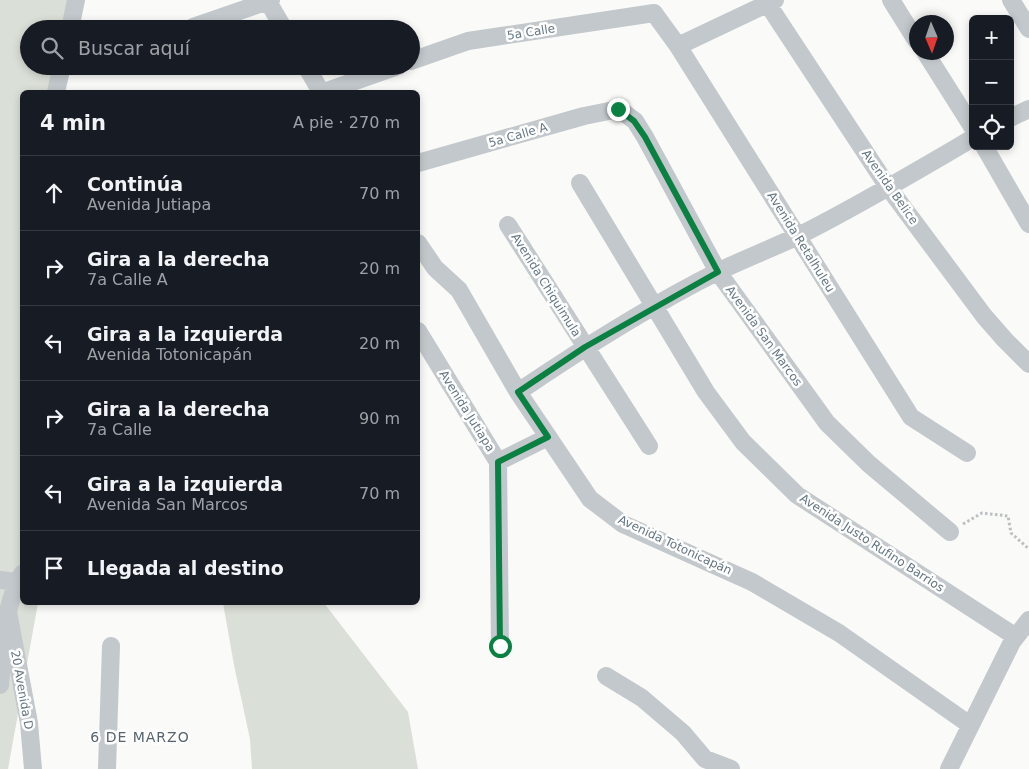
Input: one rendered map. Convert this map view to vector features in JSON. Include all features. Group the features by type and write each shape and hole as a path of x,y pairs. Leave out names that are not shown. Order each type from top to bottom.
{"street":[{"path":"72,20 76,0"},
{"path":"213,20 269,0 279,20"},
{"path":"891,0 909,29"},
{"path":"1010,0 1029,29"},
{"path":"678,46 769,1"},
{"name":"Avenida Belice","path":"769,1 888,188 984,316 1029,364"},
{"name":"Avenida Retalhuleu","path":"654,13 678,46 911,416 967,454"},
{"name":"5a Calle","path":"420,59 468,41 654,13"},
{"path":"930,60 969,122"},
{"path":"56,90 60,75"},
{"path":"312,75 321,90"},
{"path":"328,90 372,75"},
{"name":"5a Calle A","path":"420,162 584,116 618,109"},
{"name":"Avenida San Marcos","path":"618,109 634,121 645,137 718,272 827,423 869,464 950,532"},
{"path":"1014,116 1029,109"},
{"path":"518,392 585,347 654,306 718,272 797,236 888,188 969,140"},
{"path":"986,150 1029,224"},
{"name":"Avenida Justo Rufino Barrios","path":"580,183 706,392 743,442 797,494 1016,637"},
{"name":"Avenida Chiquimula","path":"508,225 649,446"},
{"name":"Avenida Totonicapán","path":"420,246 434,268 459,290 518,392 590,499 623,524 752,582 839,633 970,725"},
{"name":"Avenida Jutiapa","path":"420,334 498,462 500,646"},
{"path":"498,462 548,437"},
{"path":"0,685 13,579"},
{"name":"20 Avenida D","path":"8,612 29,723 32,769"},
{"path":"949,769 1016,637 1029,620"},
{"path":"107,769 111,646"},
{"path":"606,676 642,698 683,733 704,759 731,769"}],"path":[{"path":"950,532 982,513 1008,516 1011,533 1029,549"}],"shaded area":[{"path":"0,0 76,0 72,20 20,20 20,75 60,75 56,90 20,90 20,605 38,605 8,769 0,769"},
{"path":"223,605 326,605 408,712 418,769 252,769 250,739"}],"district":[{"name":"6 DE MARZO","path":"140,737"}],"route":[{"path":"500,646 498,462 548,437 518,392 585,347 654,306 718,272 645,137 634,121 618,109"}]}
